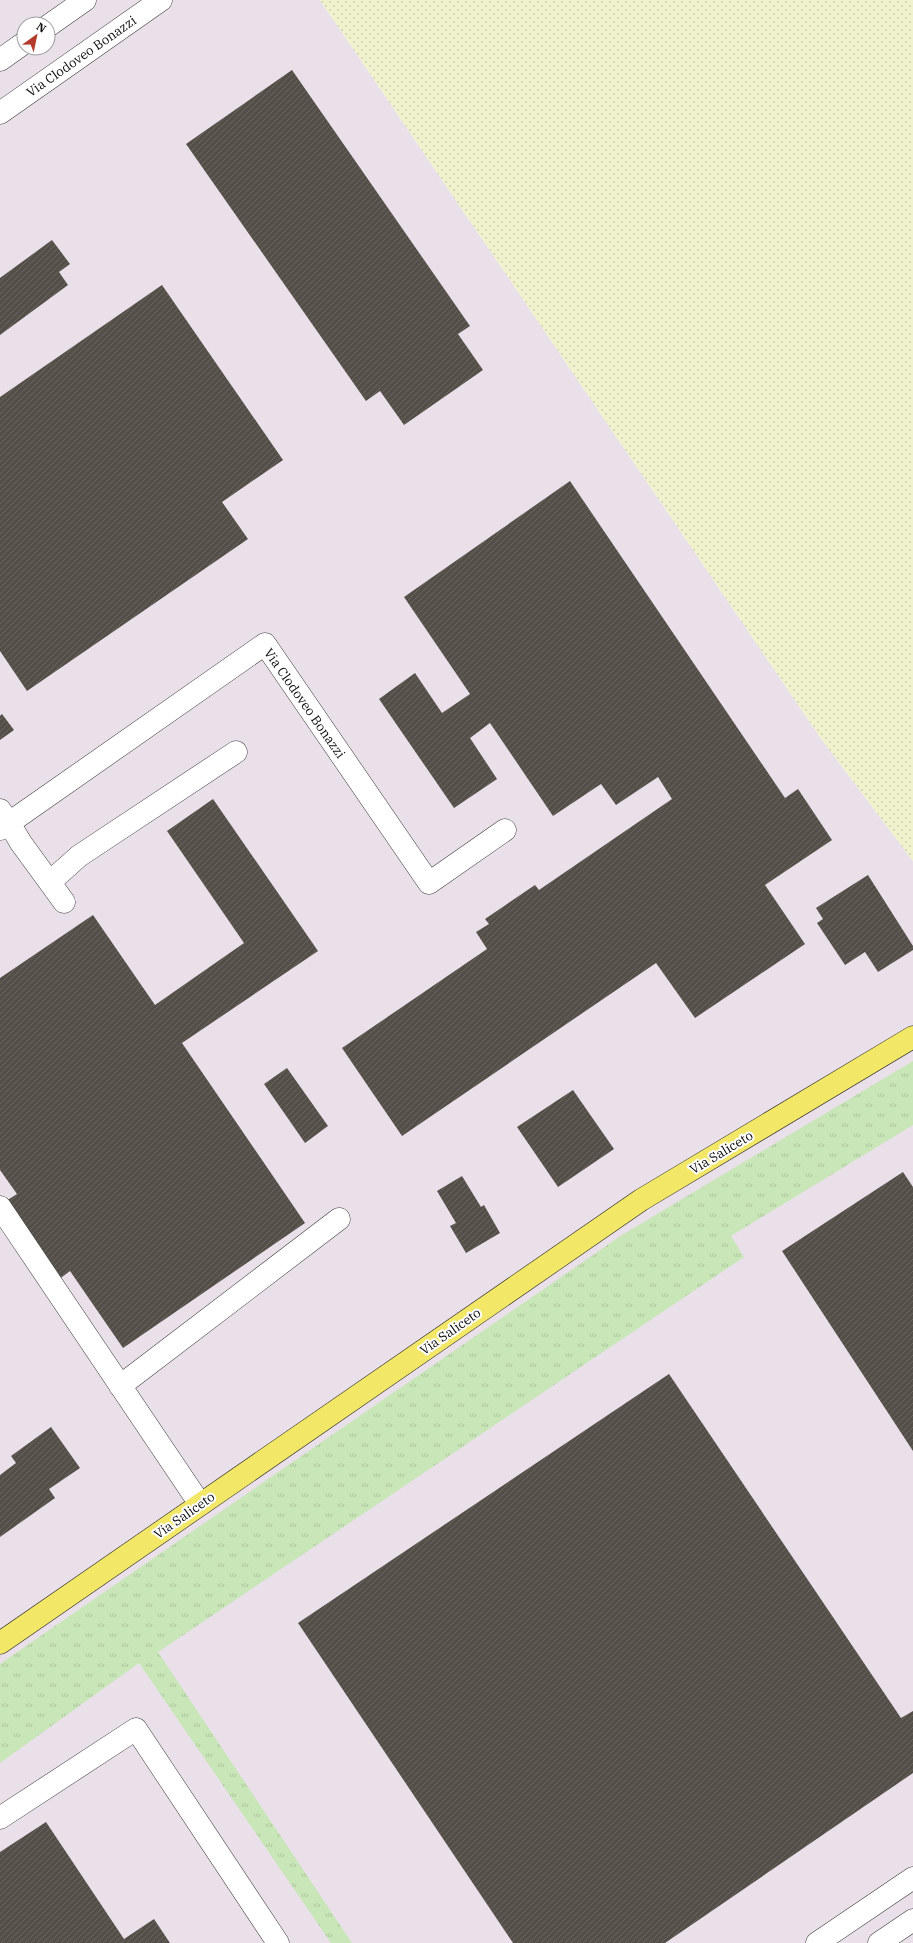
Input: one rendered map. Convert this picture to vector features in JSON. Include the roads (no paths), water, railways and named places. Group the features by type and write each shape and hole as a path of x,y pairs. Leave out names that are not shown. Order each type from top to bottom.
{"main road":[{"name":"Via Saliceto","path":"0,1643 641,1200 913,1037"}],"street":[{"path":"56,20 85,0"},
{"name":"Via Clodoveo Bonazzi","path":"0,113 162,0"},
{"path":"0,60 16,49"},
{"name":"Via Clodoveo Bonazzi","path":"3,821 264,644 429,883 505,830"},
{"path":"50,882 79,856 236,752"},
{"path":"3,821 64,902"},
{"path":"0,1207 200,1504"},
{"path":"120,1386 339,1219"},
{"path":"0,1818 136,1729 278,1943"},
{"path":"817,1943 913,1878"},
{"path":"879,1943 913,1920"}]}
